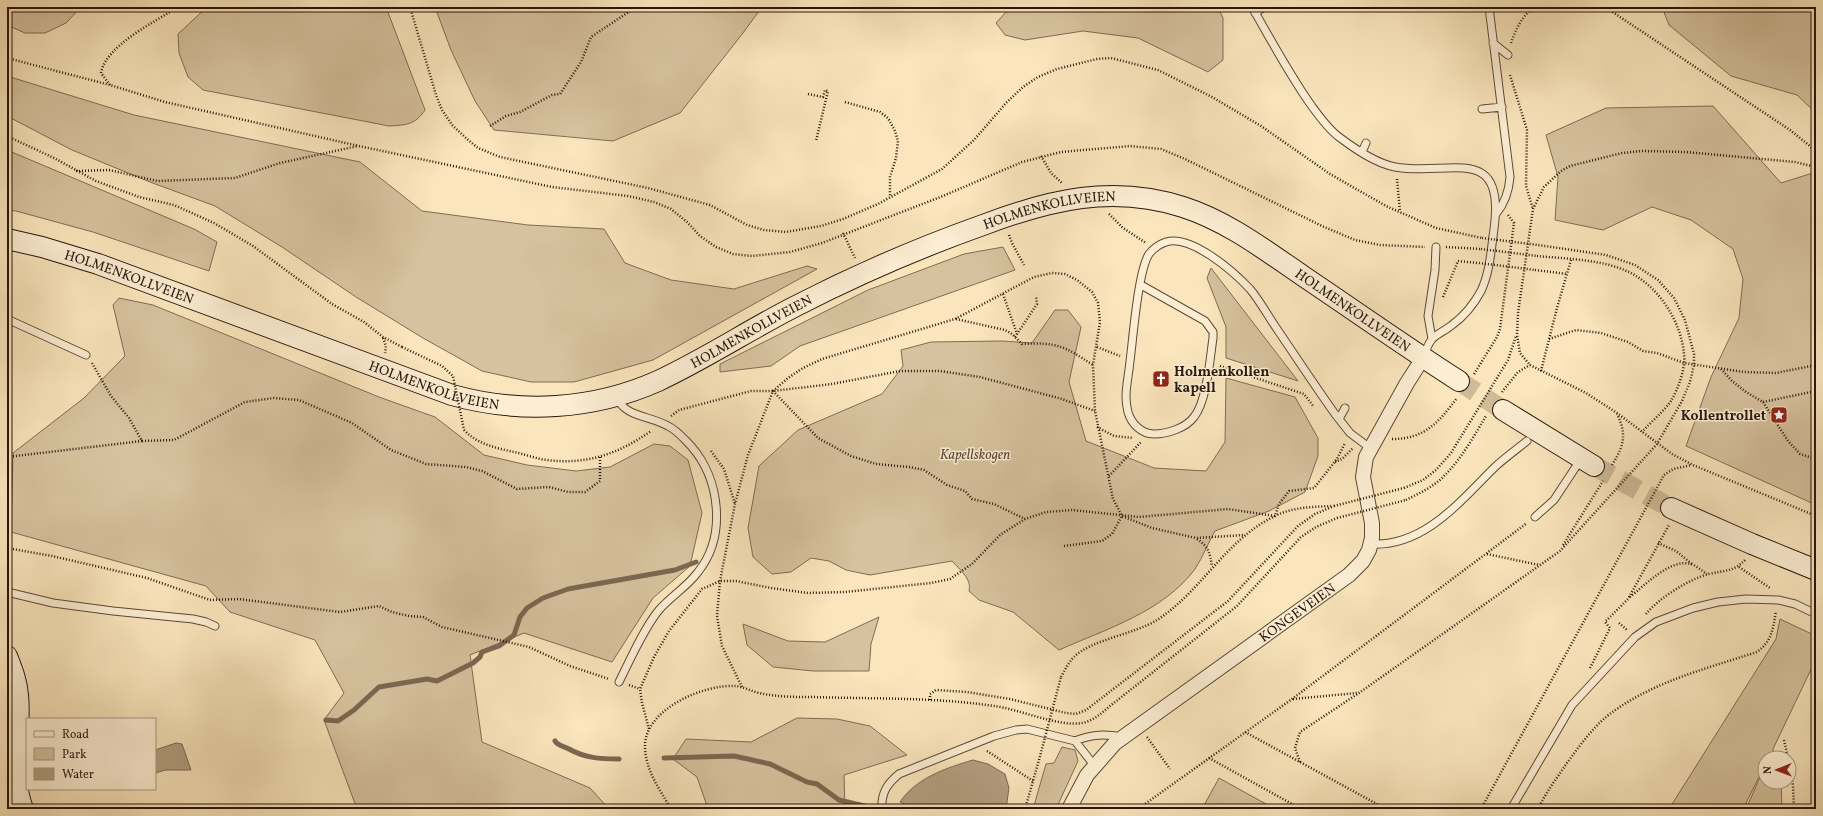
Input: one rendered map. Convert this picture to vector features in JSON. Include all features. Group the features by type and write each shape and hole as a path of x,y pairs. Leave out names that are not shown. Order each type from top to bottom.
{"main road":[{"name":"HOLMENKOLLVEIEN","path":"7,239 42,247 98,264 412,381 468,400 502,405 539,407 587,403 616,396 658,381 794,307 862,273 936,242 1004,217 1046,204 1079,197 1129,196 1156,199 1185,207 1212,218 1244,236 1459,381"},
{"path":"1498,406 1587,462"},
{"path":"1671,515 1752,544 1816,570"},
{"path":"7,656 14,673 18,695 12,758 23,809"}],"street":[{"name":"KONGEVEIEN","path":"1069,809 1080,784 1094,765 1123,737 1349,575 1363,561 1371,544 1372,523 1363,477 1365,444 1423,358"}],"lane":[{"path":"1264,7 1253,10 1297,83 1319,116 1338,136 1377,161 1396,167 1460,167 1481,172 1492,183 1496,200 1496,215 1487,273 1480,291 1469,308 1454,324 1432,339 1423,358"},
{"path":"1489,7 1510,177 1508,191 1502,206 1496,215"},
{"path":"1493,43 1508,55"},
{"path":"1482,109 1502,107"},
{"path":"1362,152 1366,143"},
{"path":"1140,285 1205,322 1213,332 1206,384 1200,406 1194,418 1175,430 1155,434 1148,434 1135,425 1128,412 1126,397 1140,285 1147,259 1154,249 1164,243 1178,241 1190,245 1218,260 1250,290 1282,331 1312,374 1339,419 1350,433 1365,444"},
{"path":"1432,339 1428,316 1435,270 1436,247"},
{"path":"7,319 86,355"},
{"path":"616,396 620,405 629,412 662,422 685,440 705,467 714,489 716,510 716,527 712,545 703,566 692,580 665,604 654,617 619,682"},
{"path":"1339,419 1345,408"},
{"path":"1371,544 1385,545 1410,538 1431,526 1459,504 1497,465 1527,441"},
{"path":"1535,517 1554,500 1587,462"},
{"path":"7,592 53,603 193,619 215,626"},
{"path":"1511,809 1572,705 1635,637 1656,622 1693,608 1718,602 1746,599 1778,600 1795,604 1816,614"},
{"path":"882,809 882,798 887,786 899,774 979,741 1016,730 1027,729 1075,741 1094,765"},
{"path":"1075,741 1088,735 1103,734 1123,737"}],"path":[{"path":"110,85 101,73 103,65 113,50 178,7"},
{"path":"410,7 436,95 442,110 452,125 466,139 478,148 500,157 655,190 710,206 747,225 764,230 786,232 821,226 843,219 890,197 942,168 974,140 1006,103 1023,87 1038,77 1057,69 1097,59 1111,58 1158,70 1212,97 1261,126 1330,174 1400,212 1436,228 1482,238 1606,255 1635,265 1658,280 1674,298 1685,320 1692,343 1694,365 1690,382 1682,401 1657,444 1560,550 1359,693 1300,732 1295,748 1300,762"},
{"path":"490,126 506,116 520,112 552,95 560,94 581,62 591,37 636,7"},
{"path":"1533,209 1526,186 1527,130 1509,71 1508,55 1514,34 1522,20 1530,10 1535,7"},
{"path":"1605,7 1790,130 1816,151"},
{"path":"7,58 110,85 164,102 359,146 545,186 628,196 654,202 671,209 687,222 700,236 716,247 733,254 752,256 790,252 822,242 943,196 1008,167 1041,156 1061,152 1130,146 1161,149 1185,159 1322,226 1355,240 1380,245 1481,249 1572,260 1612,266 1629,272 1646,282 1668,307 1678,331 1684,355 1684,363 1671,401 1642,432"},
{"path":"808,94 823,97 825,90 828,91 816,141"},
{"path":"845,102 880,112 888,118 895,130 898,141 896,158 890,177 890,197"},
{"path":"7,136 54,158 75,171 114,188 191,212 221,226 253,246 332,304 364,322 383,337 442,366 453,376 464,430 472,438 486,444 546,460 577,462 600,457 635,442 679,410 751,391 773,391 832,384 900,371 940,371 980,377 1062,399 1095,411"},
{"path":"75,171 109,170 157,181 235,178 280,163 359,146"},
{"path":"1816,167 1795,162 1686,152 1656,151 1622,153 1570,166 1561,171 1544,187 1533,209 1518,312 1517,335 1520,353 1530,365 1586,393 1657,444 1693,465 1816,516"},
{"path":"1041,156 1052,174 1063,185"},
{"path":"1396,167 1400,212"},
{"path":"1096,196 1104,208 1123,228 1154,249"},
{"path":"1479,368 1497,337 1502,320 1514,223 1502,206"},
{"path":"1004,217 1012,243 1024,264"},
{"path":"843,233 862,273"},
{"path":"1541,371 1572,260"},
{"path":"1429,304 1442,299 1458,261 1568,274"},
{"path":"742,687 722,646 717,616 720,581 735,504 748,455 773,391 802,368 822,359 955,319 1034,277 1052,273 1066,274 1077,280 1092,292 1098,303 1100,322 1093,365 1095,411 1113,499 1122,516 1152,528 1196,538 1244,535"},
{"path":"1003,294 1016,336 1022,344 1045,343 1068,349 1093,365"},
{"path":"1016,336 1037,304 1036,296"},
{"path":"955,319 1005,330 1016,336"},
{"path":"1549,339 1576,330 1601,333 1628,342 1643,351 1657,353 1684,363 1721,369 1776,373 1816,365"},
{"path":"930,700 930,694 932,691 960,691 1010,699 1066,713 1076,714 1086,710 1228,601 1298,526 1314,514 1334,506 1404,488 1423,480 1436,470 1451,453 1508,360 1517,335"},
{"path":"1097,347 1130,360"},
{"path":"86,355 111,396 129,418 142,441"},
{"path":"1214,364 1304,394 1316,409"},
{"path":"671,809 655,782 646,759 646,737 660,715 672,705 688,697 712,689 735,686 758,693 791,697 930,700 996,706 1067,723 1082,723 1094,719 1237,606 1301,537 1316,527 1337,518 1406,500 1425,490 1445,476 1498,406 1518,372 1530,365"},
{"path":"1721,369 1732,382 1763,402 1788,441 1800,454 1816,459"},
{"path":"773,391 818,438 851,456 876,464 910,467 924,470 947,485 965,491 972,499 994,504 1025,519"},
{"path":"1763,402 1816,391"},
{"path":"7,457 142,441 174,440 245,402 274,398 300,400 352,423 391,450 426,464 466,467 482,471 517,489 548,488 568,492 585,492 600,481 600,457"},
{"path":"1389,439 1410,437 1429,429 1446,413 1454,401"},
{"path":"1098,427 1114,436 1144,438 1128,458 1109,477"},
{"path":"1275,516 1279,504 1289,491 1314,488 1333,464 1350,433"},
{"path":"1333,464 1342,460 1365,444"},
{"path":"1481,809 1664,475 1673,469 1693,465"},
{"path":"1025,809 1061,677 1068,664 1083,649 1156,620 1182,600 1244,535 1275,516 1296,508 1334,506"},
{"path":"650,729 642,703 640,689 654,657 677,621 702,589 720,581 808,593 845,592 931,583 950,578 972,564 1000,535 1025,519 1046,512 1072,510 1139,517 1165,516 1228,509 1275,516"},
{"path":"1628,599 1671,515"},
{"path":"1064,546 1102,541 1112,534 1122,516"},
{"path":"1138,809 1292,699 1535,517"},
{"path":"1196,538 1205,545 1210,554 1212,567"},
{"path":"1658,543 1676,551 1692,564 1708,574"},
{"path":"7,548 52,556 147,578 210,600 239,599 340,612 379,606 392,612 409,616 423,617 442,626 529,647 570,666 640,689"},
{"path":"1486,554 1539,565"},
{"path":"1645,630 1646,615 1653,605 1672,592 1708,574 1739,567 1748,558"},
{"path":"1590,668 1610,628 1605,622 1628,599 1663,571 1683,563 1692,564"},
{"path":"1538,809 1543,798 1576,751 1594,729 1613,712 1640,695 1662,684 1757,652 1766,646 1772,633 1778,600 1772,590 1763,582 1739,567"},
{"path":"1816,677 1816,688"},
{"path":"1292,699 1359,693"},
{"path":"1245,732 1386,809"},
{"path":"1148,739 1170,769"},
{"path":"1784,740 1786,750"},
{"path":"979,741 990,754 1033,780"},
{"path":"1209,758 1301,809"},
{"path":"1793,790 1794,809"}],"green space":[{"path":"7,7 81,7 66,23 45,33 25,33 7,25"},
{"path":"207,7 386,7 425,110 418,119 410,123 389,126 203,90 188,77 179,53 178,34"},
{"path":"435,7 762,7 680,113 613,141 494,130 475,101 451,50"},
{"path":"1024,7 1218,7 1223,18 1223,60 1208,72 1138,38 1083,31 1025,40 1005,35 996,23 1006,12"},
{"path":"1662,7 1816,7 1816,113 1797,95 1731,76 1669,25"},
{"path":"7,76 134,115 360,162 422,211 528,225 604,229 625,263 671,280 734,289 807,266 817,269 653,360 574,382 531,382 482,371 423,338 356,297 282,247 215,206 150,182 72,150 7,116"},
{"path":"1713,106 1781,183 1816,172 1816,505 1686,446 1711,377 1739,318 1743,279 1733,249 1691,220 1652,207 1603,230 1555,220 1558,177 1546,135 1606,108"},
{"path":"7,150 194,229 217,242 209,271 93,232 16,211 7,210"},
{"path":"1003,247 1015,270 800,346 771,366 720,372 720,364 868,290 964,254"},
{"path":"1211,268 1298,381 1226,358 1226,327 1207,278"},
{"path":"119,298 153,305 379,397 435,417 484,455 527,465 576,471 610,467 654,444 670,446 688,460 702,513 690,566 653,598 612,662 524,633 470,655 482,742 590,788 609,809 357,809 324,720 344,693 315,640 230,612 206,586 11,532 13,453 84,398 125,356 113,305"},
{"name":"Kapellskogen","path":"1055,310 1068,310 1081,327 1069,382 1086,441 1154,468 1206,471 1225,442 1226,378 1295,397 1318,438 1318,456 1305,492 1269,511 1215,531 1195,569 1182,584 1167,597 1133,618 1059,650 1013,612 979,600 969,591 969,583 967,579 962,571 952,561 870,575 846,570 829,561 811,558 791,572 772,574 753,557 748,528 759,466 798,430 882,394 903,366 901,350 931,342 1002,341 1032,343"},
{"path":"879,617 871,644 869,671 813,671 773,667 747,645 743,624 788,641 825,642"},
{"path":"1780,619 1816,636 1816,659 1773,750 1757,750 1757,781 1743,809 1669,809 1776,639"},
{"path":"797,718 837,719 870,726 907,755 844,775 845,809 708,809 697,777 673,759 686,739 751,742"},
{"path":"1062,747 1075,750 1078,761 1056,809 1033,809 1046,764 1054,763"},
{"path":"1219,778 1275,809 1202,809"},
{"path":"1757,784 1757,790 1781,790 1782,809 1746,809"}],"water":[{"path":"176,743 182,744 191,770 166,770 156,773 156,750"},
{"path":"973,760 988,764 1005,774 1009,788 1006,809 911,809 909,806 900,802 914,786 923,780 942,770"}],"waterway":[{"path":"326,720 338,721 354,710 379,687 427,679 437,681 473,663 480,657 482,652 499,646 514,635 520,617 527,608 543,598 568,589 675,570 696,562"},
{"path":"555,741 559,745 587,756 619,759"},
{"path":"664,758 734,756 770,764 807,782 817,784 839,800 873,808"}],"tunnel":[{"path":"1459,381 1503,410"},
{"path":"1594,466 1671,508"}],"place":[{"name":"Holmenkollen kapell","path":"1161,379"},
{"name":"Kollentrollet","path":"1779,415"}]}
